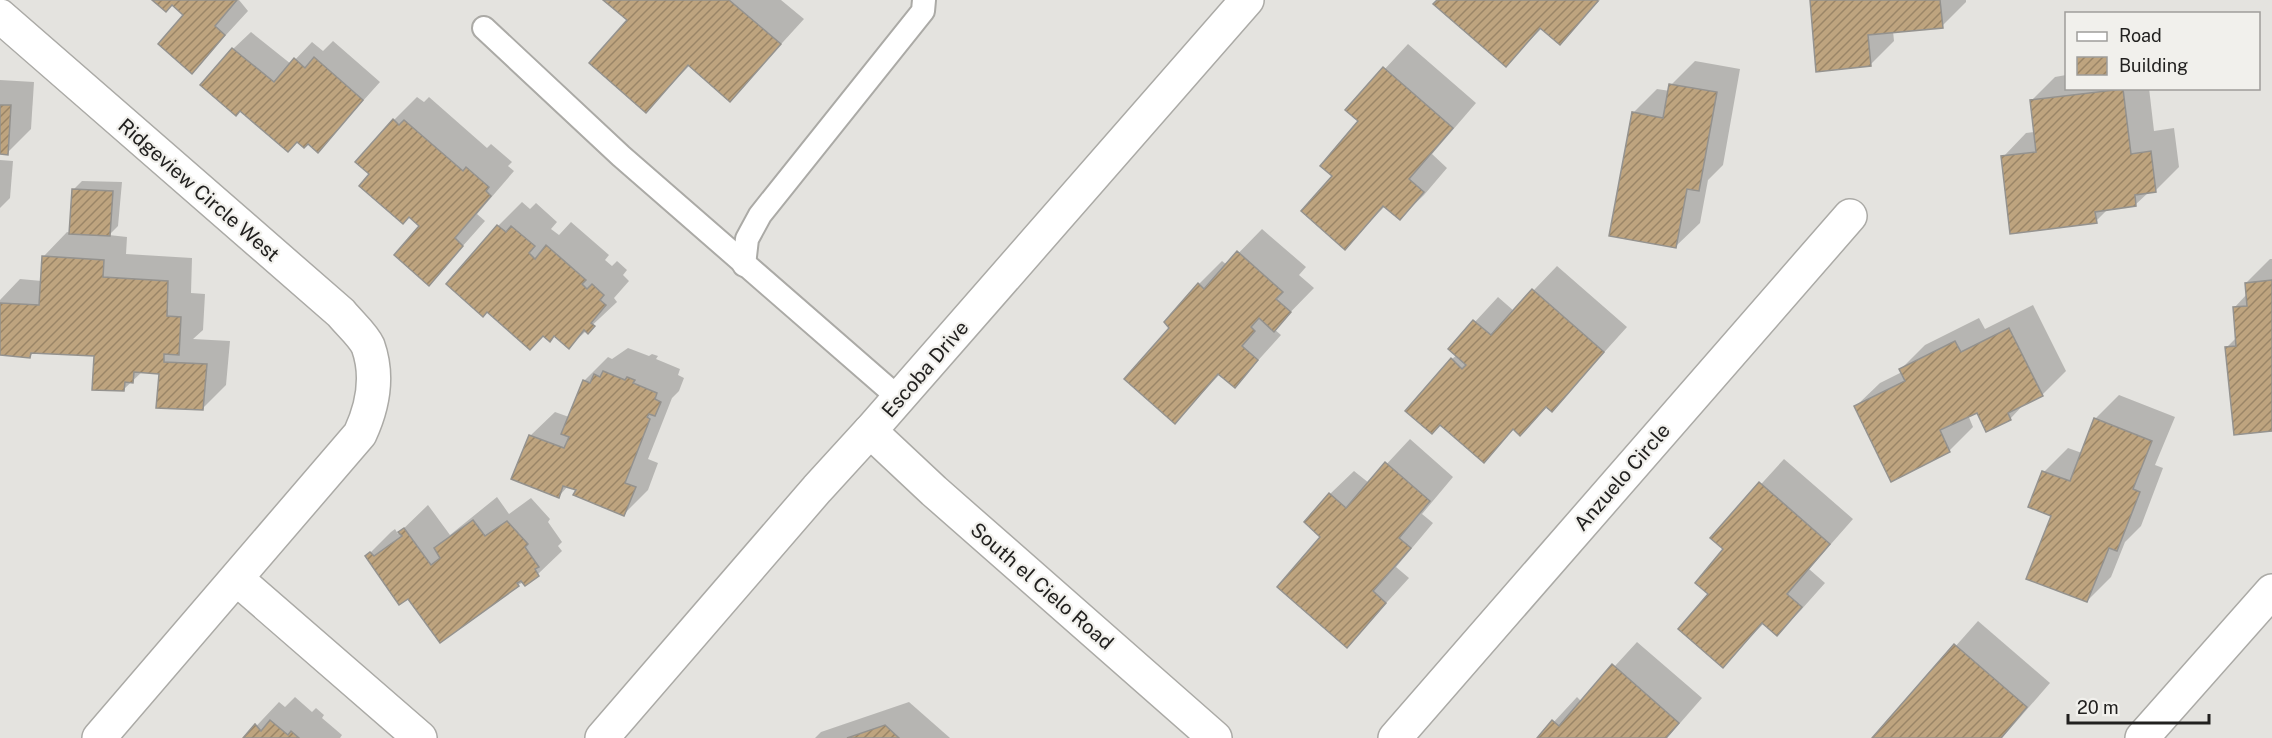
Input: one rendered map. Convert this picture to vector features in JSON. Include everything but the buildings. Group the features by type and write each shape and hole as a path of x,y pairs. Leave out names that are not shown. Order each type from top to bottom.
{"street":[{"name":"Escoba Drive","path":"602,738 817,489 900,399 1247,0"},
{"name":"Ridgeview Circle West","path":"0,16 341,313 367,345 375,379 371,409 360,434 237,579"},
{"name":"Anzuelo Circle","path":"1395,738 1850,216"},
{"name":"South el Cielo Road","path":"870,431 934,491 1215,738"},
{"path":"99,738 237,579 420,738"},
{"path":"2142,738 2272,591"}],"lane":[{"path":"744,265 747,239 760,215 923,11 924,0"},
{"path":"484,28 621,156 900,399"}]}
